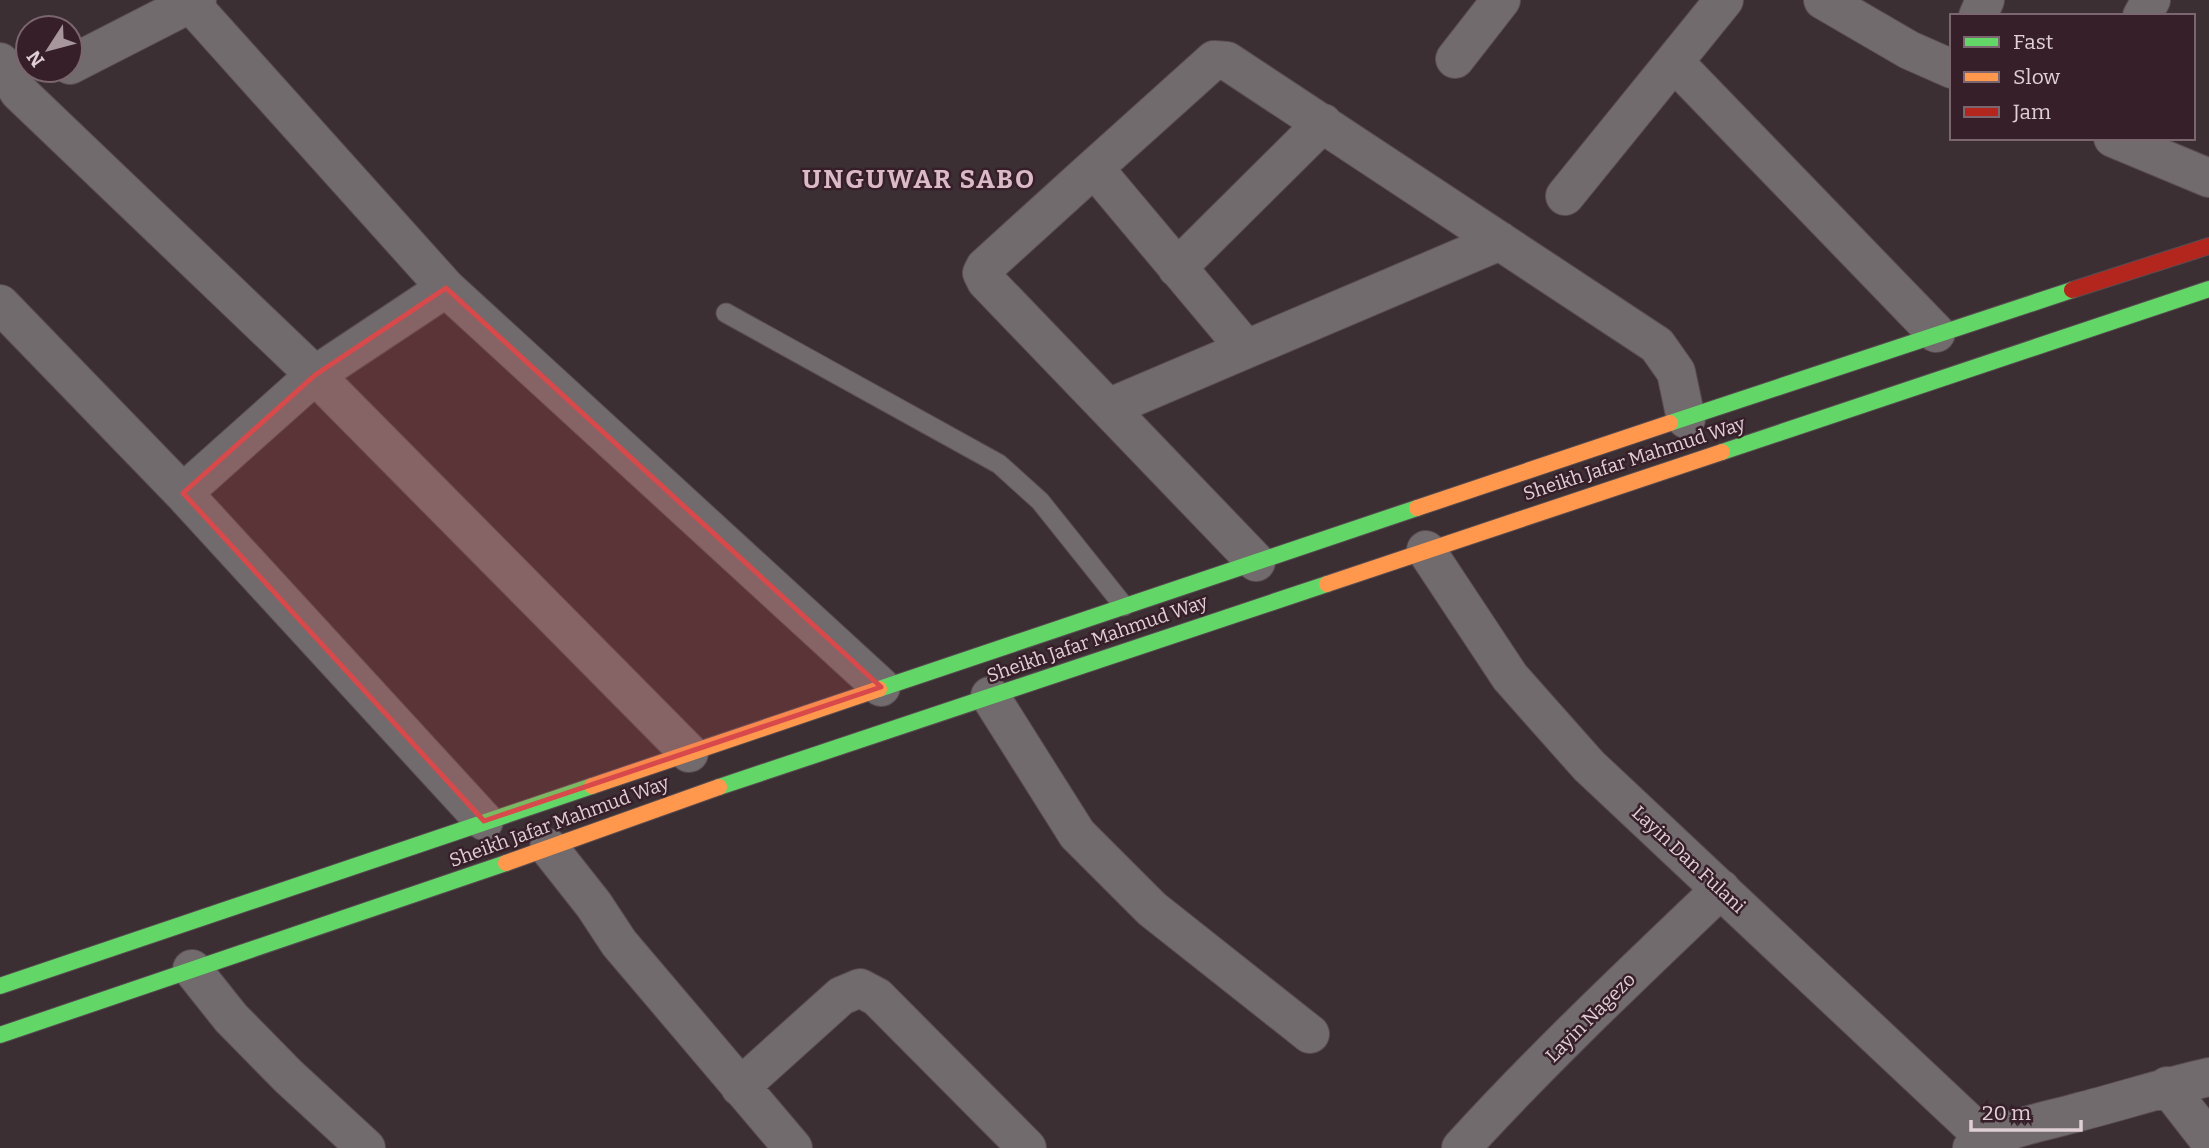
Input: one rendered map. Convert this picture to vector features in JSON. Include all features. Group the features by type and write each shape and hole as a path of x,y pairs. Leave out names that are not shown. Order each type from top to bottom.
{"main road":[{"name":"Sheikh Jafar Mahmud Way","path":"0,986 881,687 1686,419 1936,332 2209,246"},
{"name":"Sheikh Jafar Mahmud Way","path":"0,1035 549,848 627,818 2209,289"}],"street":[{"path":"1455,59 1501,0"},
{"path":"1564,196 1724,0"},
{"path":"1824,0 1909,50 1950,68"},
{"path":"84,57 172,6 446,288 881,687"},
{"path":"1256,562 986,281 982,273 985,267 1214,60 1227,61 1243,70 1657,345 1676,372 1686,419"},
{"path":"1674,62 1936,332"},
{"path":"6,85 315,376 689,752"},
{"path":"1177,268 1323,123"},
{"path":"2118,140 2209,178"},
{"path":"1094,168 1246,349"},
{"path":"1108,408 1500,241"},
{"path":"183,493 315,376 446,288"},
{"path":"0,304 183,493 484,821"},
{"name":"Layin Dan Fulani","path":"1426,550 1510,677 1589,766 1721,888 1979,1144 2167,1086 2209,1077"},
{"path":"990,696 1077,834 1152,909 1310,1034"},
{"path":"549,848 594,905 619,943 793,1148"},
{"name":"Layin Nagezo","path":"1461,1148 1491,1115 1721,888"},
{"path":"192,969 230,1018 366,1148"},
{"path":"740,1087 841,996 860,988 877,997 1027,1148"},
{"path":"2167,1086 2209,1140"}],"lane":[{"path":"726,313 999,464 1040,501 1124,606"}],"highlighted area":[{"path":"446,288 881,687 484,821 183,493 315,375"}],"traffic: fast":[{"path":"1722,452 2209,289"},
{"path":"1670,423 2072,290"},
{"path":"879,689 1417,508"},
{"path":"719,787 1327,584"},
{"path":"0,986 592,786"},
{"path":"0,1035 506,863"}],"traffic: slow":[{"path":"1417,508 1670,423"},
{"path":"1327,584 1722,452"},
{"path":"592,786 879,689"},
{"path":"506,863 719,787"}],"traffic: jam":[{"path":"2072,290 2209,246"}],"district":[{"name":"UNGUWAR SABO","path":"919,179"}]}
